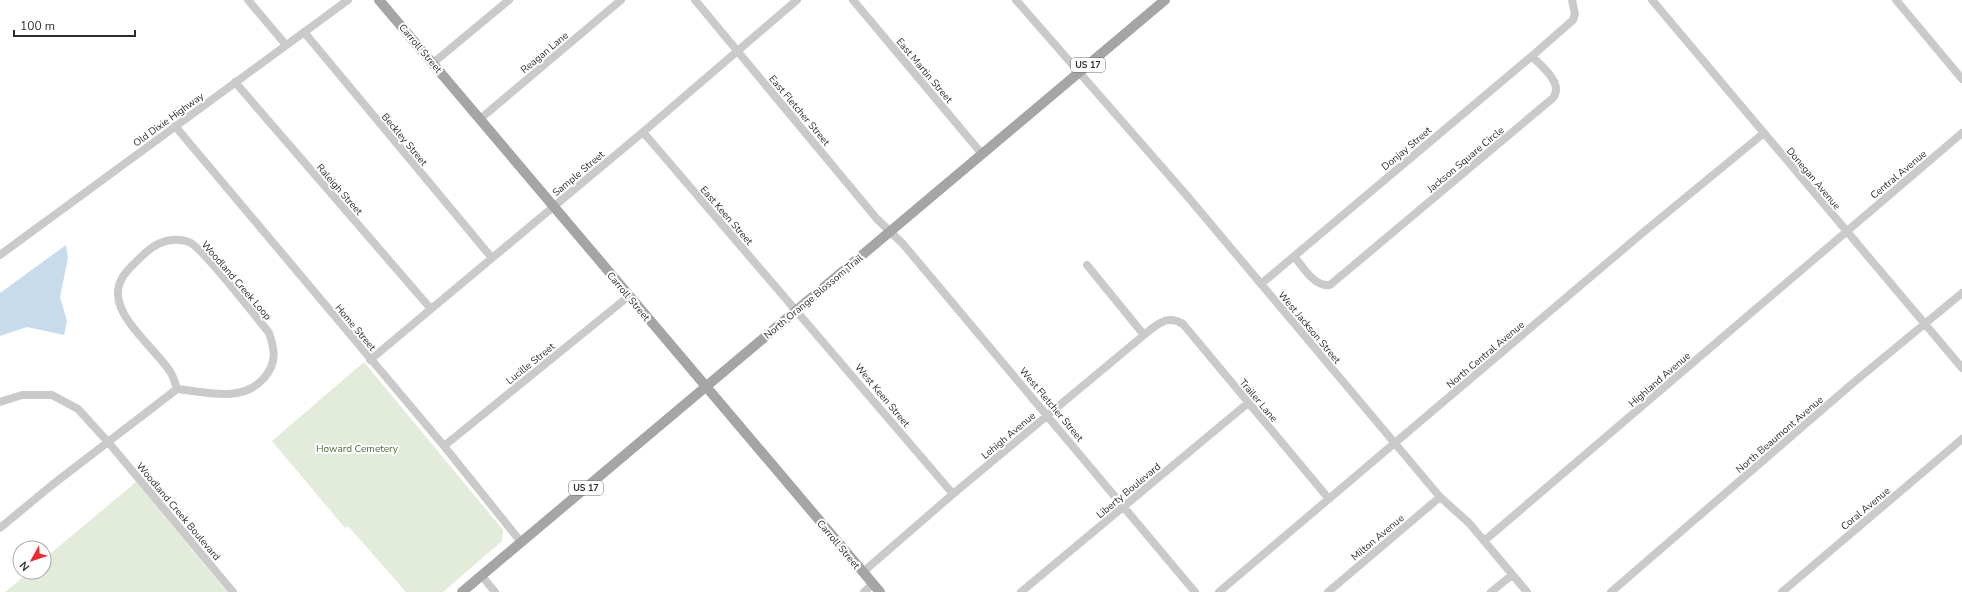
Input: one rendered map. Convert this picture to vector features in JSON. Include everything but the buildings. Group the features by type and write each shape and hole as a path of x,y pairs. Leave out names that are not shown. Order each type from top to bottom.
{"main road":[{"name":"Carroll Street","path":"379,0 876,588"},
{"name":"North Orange Blossom Trail","path":"462,592 1165,0"}],"street":[{"path":"248,0 286,45"},
{"name":"Old Dixie Highway","path":"0,255 348,0"},
{"path":"433,63 509,0"},
{"name":"Reagan Lane","path":"480,119 621,0"},
{"name":"East Fletcher Street","path":"695,0 877,218 890,231"},
{"name":"Sample Street","path":"370,360 643,132 797,0"},
{"name":"East Martin Street","path":"853,0 982,154"},
{"name":"West Jackson Street","path":"1016,0 1261,284 1440,497 1469,523 1527,592"},
{"path":"1532,56 1573,20 1575,14 1572,0"},
{"name":"Donegan Avenue","path":"1652,0 1962,368"},
{"path":"1896,0 1962,79"},
{"name":"Beckley Street","path":"304,32 492,258"},
{"name":"Donjay Street","path":"1261,284 1532,56"},
{"name":"Jackson Square Circle","path":"1294,256 1317,282 1325,286 1334,282 1351,268 1553,98 1556,93 1556,84 1532,56"},
{"name":"Raleigh Street","path":"235,82 431,309"},
{"name":"Home Street","path":"175,126 370,360 444,446 521,542"},
{"name":"East Keen Street","path":"643,132 797,310"},
{"name":"North Central Avenue","path":"1219,592 1640,235 1764,133"},
{"name":"Central Avenue","path":"1846,231 1962,133"},
{"name":"West Fletcher Street","path":"890,231 904,244 1196,592"},
{"name":"Highland Avenue","path":"1484,541 1846,231"},
{"name":"Woodland Creek Loop","path":"173,239 190,242 210,260 269,332 275,357 273,365 267,374 259,384 249,391 230,394 177,389 170,371 128,320 121,309 118,295 122,276 152,247 173,239"},
{"path":"1087,265 1144,335"},
{"name":"North Beaumont Avenue","path":"1611,592 1853,383 1962,293"},
{"name":"Lucille Street","path":"444,446 629,296"},
{"name":"West Keen Street","path":"797,310 953,494"},
{"name":"Lehigh Avenue","path":"863,572 953,494 1144,335 1162,321 1170,319"},
{"name":"Trailer Lane","path":"1170,319 1178,320 1184,324 1329,499"},
{"path":"0,528 52,485 109,443 132,422 177,389"},
{"name":"Woodland Creek Boulevard","path":"0,402 22,395 52,395 78,409 109,443 233,592"},
{"name":"Liberty Boulevard","path":"1021,592 1248,403"},
{"name":"Coral Avenue","path":"1782,592 1962,439"},
{"name":"Milton Avenue","path":"1328,592 1440,497"},
{"path":"1492,592 1512,575"},
{"path":"481,576 495,592"},
{"path":"864,592 876,588"}],"green space":[{"name":"Howard Cemetery","path":"364,362 503,530 502,541 443,592 406,592 348,526 345,528 272,441"},
{"path":"136,482 227,592 5,592 19,580 52,580 52,552"}],"water":[{"path":"66,245 68,258 60,297 67,321 64,335 27,327 0,336 0,293"}]}
